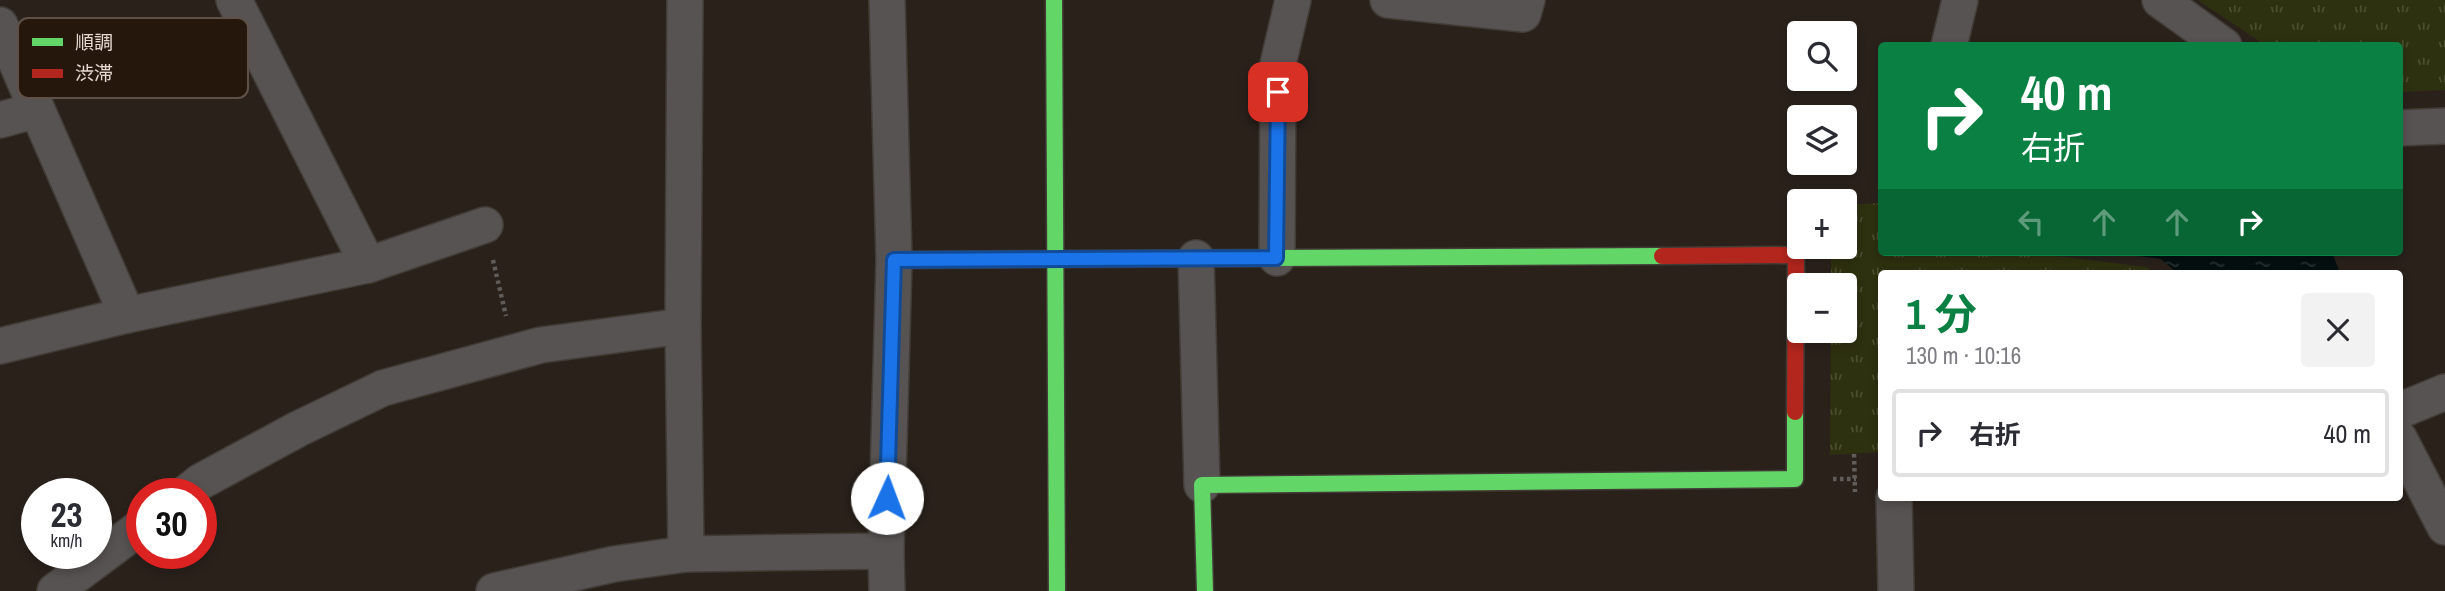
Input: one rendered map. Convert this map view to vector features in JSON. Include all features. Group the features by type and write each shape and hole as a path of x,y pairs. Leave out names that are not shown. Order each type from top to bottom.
{"street":[{"path":"234,0 243,18"},
{"path":"685,0 683,326 686,554"},
{"path":"887,0 894,260 887,591"},
{"path":"1054,0 1057,591"},
{"path":"1276,258 1278,64 1293,0"},
{"path":"1388,0 1523,14 1527,0"},
{"path":"1950,42 1960,0"},
{"path":"2160,0 2218,42"},
{"path":"0,25 18,66"},
{"path":"248,28 368,265"},
{"path":"32,98 127,315"},
{"path":"0,120 37,110"},
{"path":"2403,128 2445,127"},
{"path":"0,346 127,315 368,265 485,225"},
{"path":"894,260 1796,255 1795,479 1202,485"},
{"path":"1196,258 1205,591"},
{"path":"207,478 298,429 383,388 541,345 683,326"},
{"path":"2403,409 2445,392"},
{"path":"2403,446 2445,527"},
{"path":"1883,501 1896,591"},
{"path":"55,591 126,538"},
{"path":"494,591 614,564 686,554 886,551"}],"path":[{"path":"485,225 514,351"},
{"path":"1795,479 1878,488"}],"green space":[{"path":"2198,0 2445,0 2445,90 2403,92 2403,42 2261,42"},
{"path":"1878,203 1878,256 2056,256 2146,267 2150,270 1878,270 1878,452 1830,455 1831,343 1857,343 1857,273 1831,273 1831,259 1857,259 1857,204"}],"water":[{"path":"2138,256 2334,256 2339,270 2174,270 2161,259"}],"traffic: fast":[{"path":"1054,0 1057,591"},
{"path":"894,260 1662,256"},
{"path":"1205,591 1202,485 1795,479 1795,412"}],"traffic: jam":[{"path":"1662,256 1796,255 1795,412"}],"route":[{"path":"887,498 894,260 1276,258 1278,92"}]}
